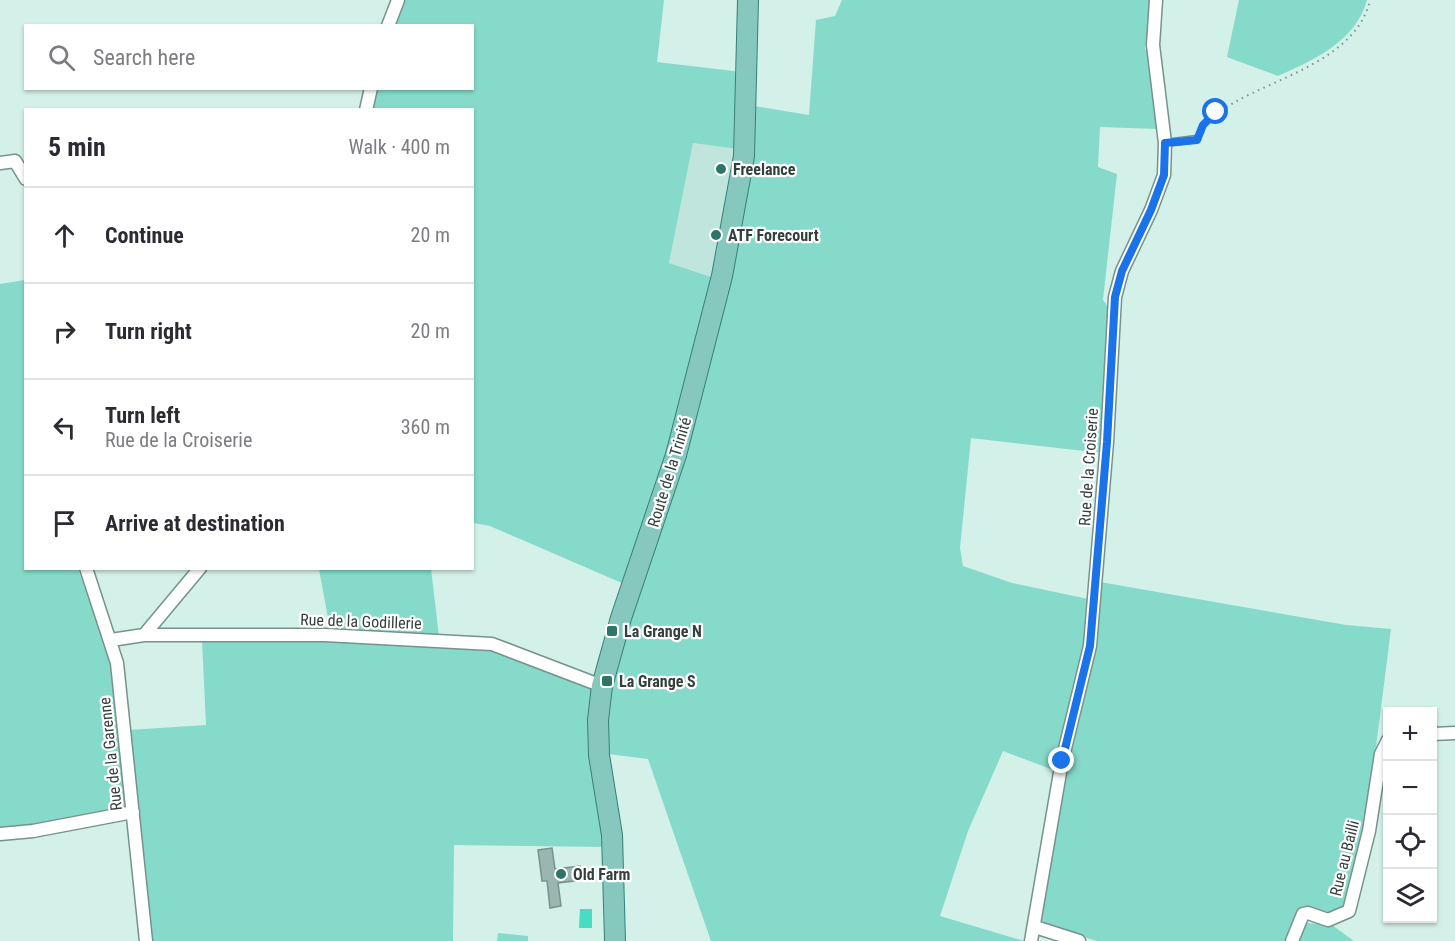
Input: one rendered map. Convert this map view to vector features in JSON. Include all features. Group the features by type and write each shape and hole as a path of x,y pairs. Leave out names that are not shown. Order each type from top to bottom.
{"main road":[{"name":"Route de la Trinité","path":"615,941 612,835 599,755 598,720 602,686 621,618 676,455 722,276 744,156 748,0"}],"street":[{"path":"389,24 398,0"},
{"name":"Rue de la Croiserie","path":"1031,941 1062,761 1090,646 1107,442 1115,297 1122,271 1151,210 1164,175 1165,143 1153,45 1156,0"},
{"path":"366,108 371,90"},
{"path":"0,163 15,161 24,176"},
{"name":"Rue de la Garenne","path":"88,570 117,663 146,941"},
{"path":"144,635 198,570"},
{"name":"Rue de la Godillerie","path":"111,640 144,635 324,635 492,644 602,686"},
{"path":"1437,734 1455,733"},
{"name":"Rue au Bailli","path":"1292,941 1303,914 1328,920 1348,911 1369,831 1383,750"},
{"path":"0,834 33,831 133,812"},
{"path":"1035,927 1079,941"}],"lane":[{"path":"1165,143 1197,140"}],"path":[{"path":"1197,140 1203,125 1216,112 1259,88 1320,62 1351,35 1370,0"}],"shaded area":[{"path":"403,0 664,0 657,62 742,72 738,149 693,143 669,263 717,279 668,450 624,584 490,526 474,523 474,108 371,108 376,90 474,90 474,24 394,24"},
{"path":"842,0 1150,0 1150,25 1145,48 1152,66 1158,129 1100,127 1098,167 1117,174 1103,300 1108,307 1102,453 971,438 960,548 963,566 1012,583 1088,599 1086,646 1056,771 1003,751 968,831 940,916 1024,941 711,941 648,759 608,754 606,728 610,690 754,106 809,115 816,20 835,16"},
{"path":"1239,0 1367,0 1354,27 1343,38 1319,56 1278,76 1227,57"},
{"path":"693,143 738,149 717,279 669,263"},
{"path":"24,280 24,570 78,570 110,655 128,807 31,827 0,829 0,284"},
{"path":"319,570 431,570 439,636 330,629"},
{"path":"1100,582 1346,625 1391,629 1366,826 1345,906 1332,914 1300,907 1286,941 1097,941 1041,924 1058,811 1095,648"},
{"path":"202,640 332,640 488,649 594,688 588,743 607,847 454,845 453,941 151,941 129,730 206,725"},
{"path":"580,909 592,909 592,928 579,928"},
{"path":"1307,923 1332,925 1354,941 1298,941"},
{"path":"498,933 528,936 528,941 497,941"}],"building":[{"name":"Old Farm","path":"552,848 555,869 580,866 582,880 558,883 561,906 550,908 547,881 542,881 538,850"}],"place":[{"name":"Freelance","path":"721,169"},
{"name":"ATF Forecourt","path":"716,235"},
{"name":"La Grange N","path":"612,631"},
{"name":"La Grange S","path":"607,681"},
{"name":"Old Farm","path":"561,874"}],"route":[{"path":"1062,761 1090,646 1107,442 1115,297 1122,271 1151,210 1164,175 1165,143 1197,140 1203,125 1216,112"}]}
